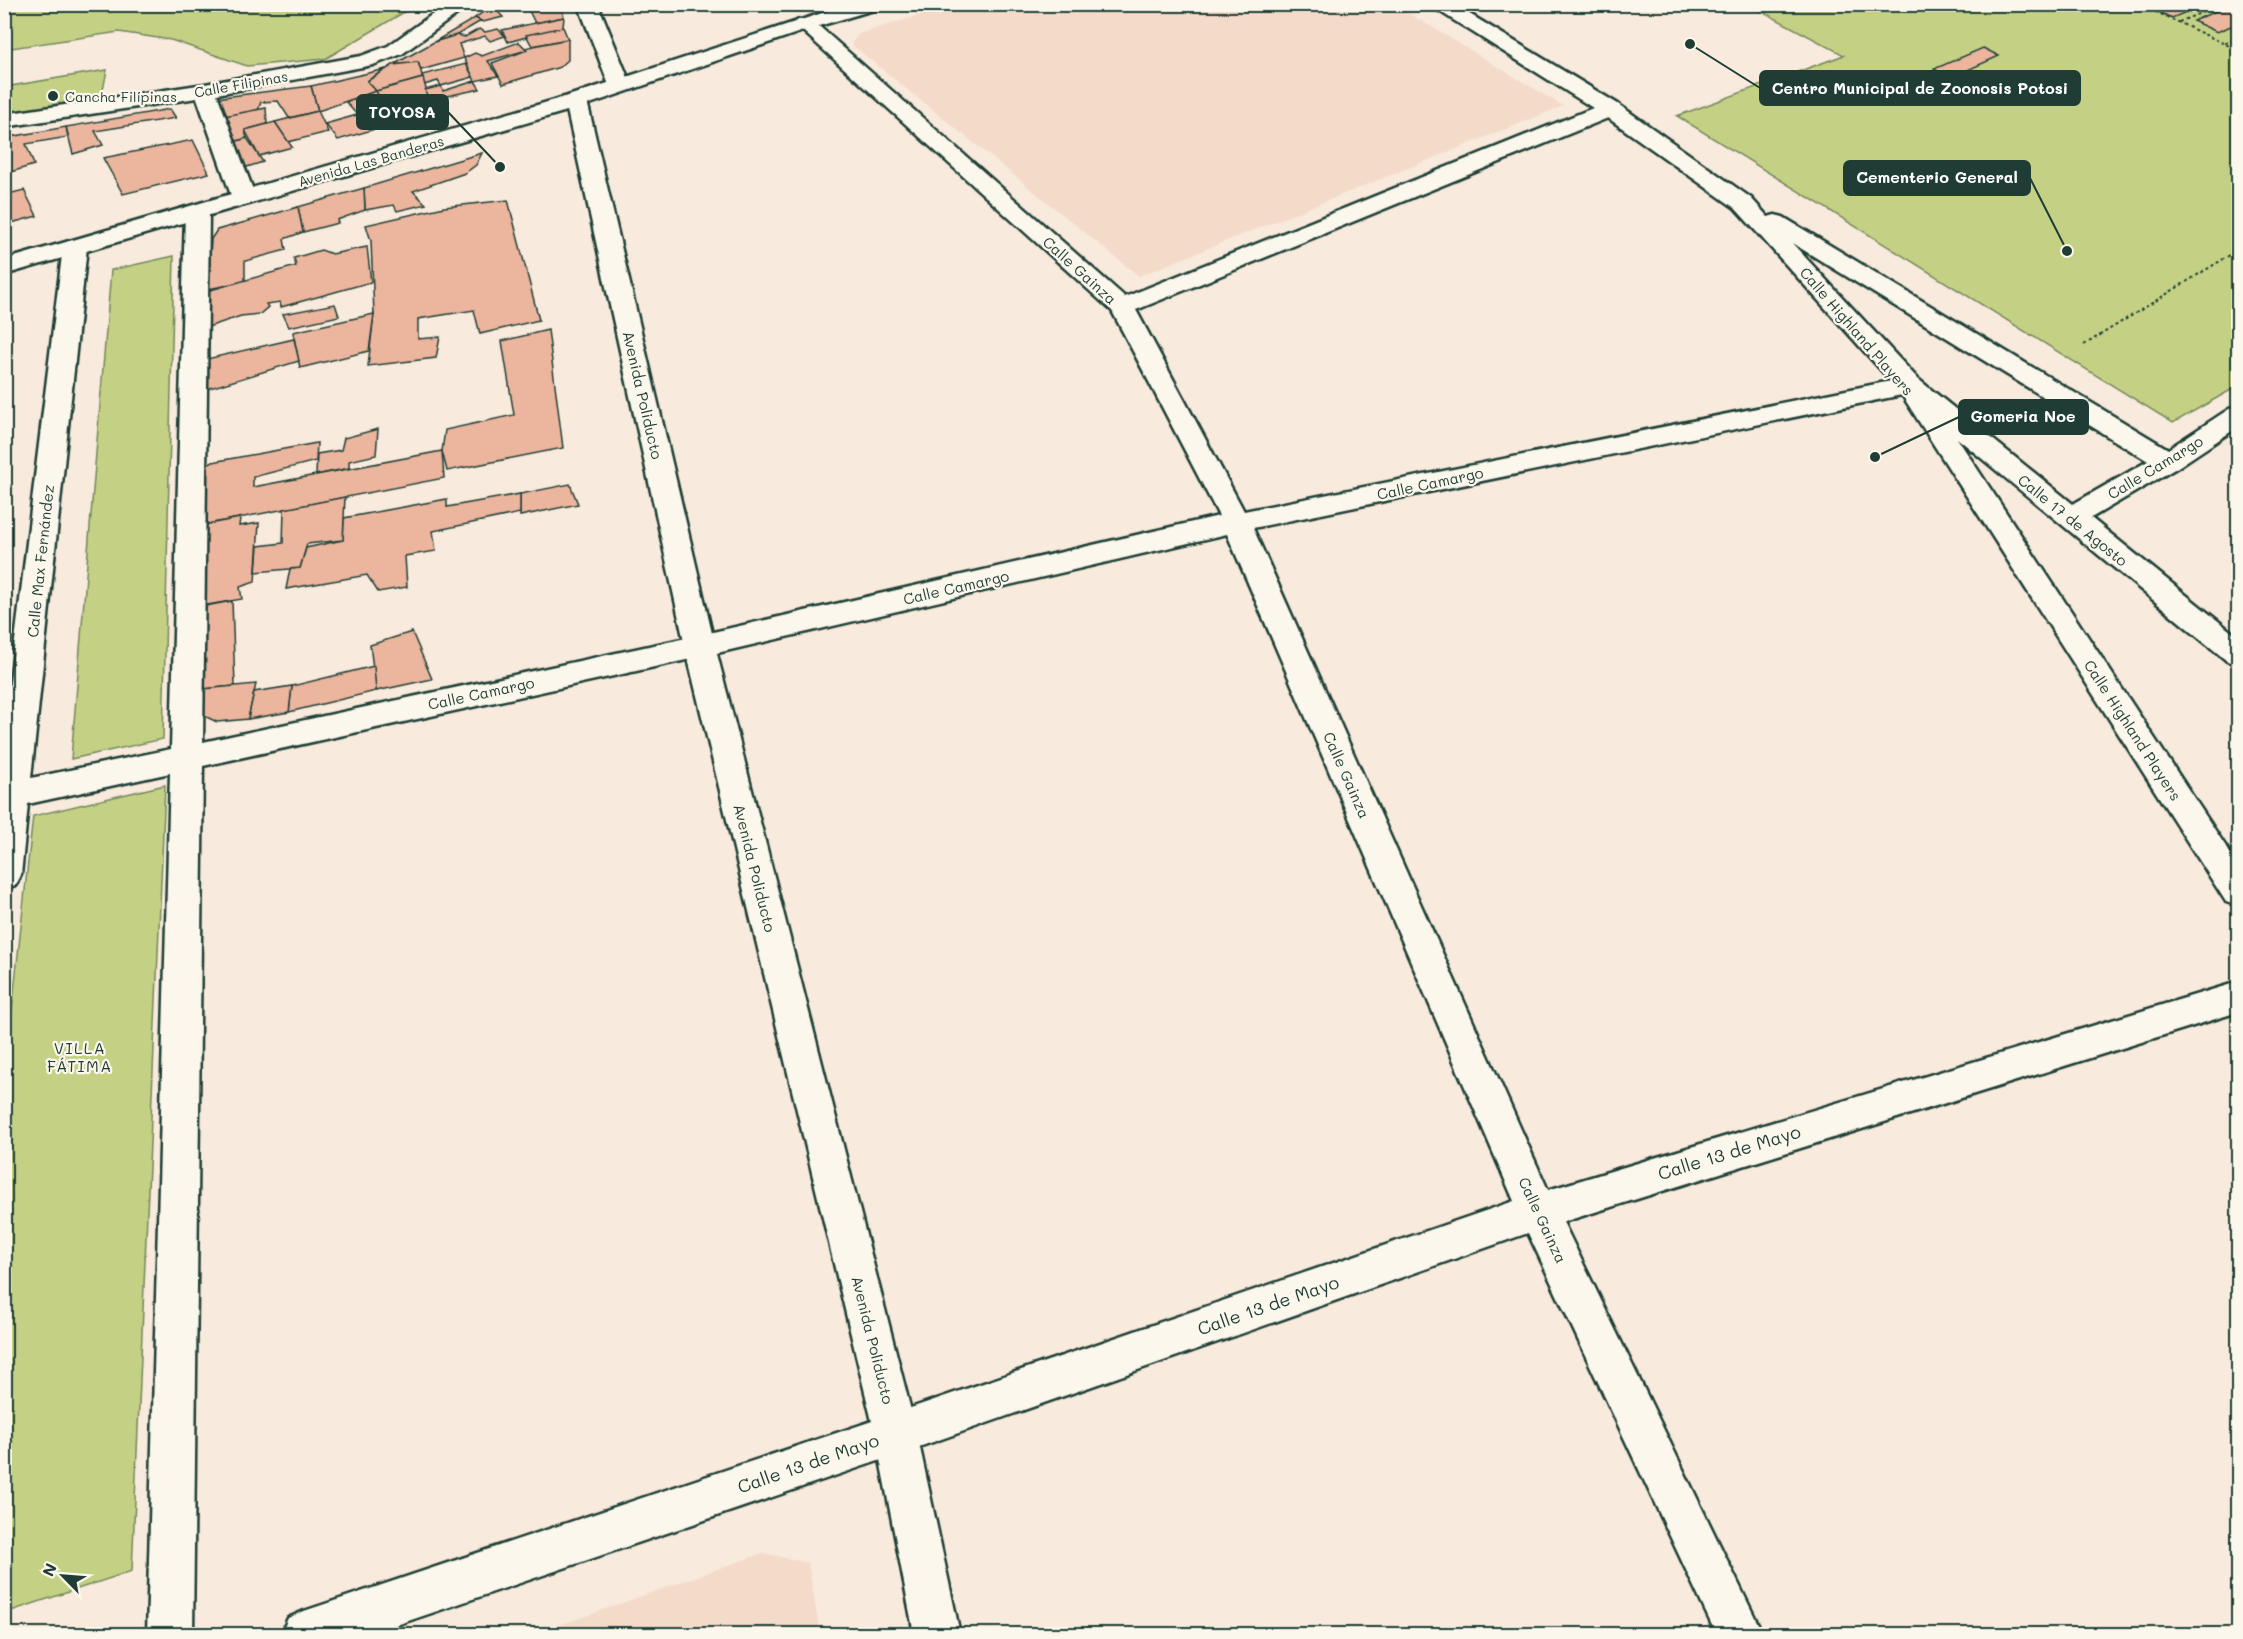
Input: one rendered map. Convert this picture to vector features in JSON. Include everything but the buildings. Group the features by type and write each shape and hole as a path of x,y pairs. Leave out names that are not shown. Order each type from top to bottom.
{"street":[{"name":"Calle Filipinas","path":"4,121 205,90 366,61 395,50 461,4"},
{"path":"588,4 620,85"},
{"name":"Avenida Las Banderas","path":"4,268 576,101 805,24 873,4"},
{"name":"Calle Highland Players","path":"1438,4 1610,109 1743,203 1908,385 2238,892"},
{"name":"Calle Gainza","path":"805,24 1122,308 1236,522 1538,1211 1740,1635"},
{"path":"205,90 244,198"},
{"name":"Avenida Poliducto","path":"576,101 700,646 896,1434 937,1635"},
{"path":"1122,308 1610,109"},
{"path":"1743,203 2168,461"},
{"path":"170,1635 197,212"},
{"name":"Calle Max Fernández","path":"4,875 9,796 75,247"},
{"name":"Calle Camargo","path":"9,796 700,646 1236,522 1908,385"},
{"name":"Calle 17 de Agosto","path":"1908,385 2238,653"},
{"name":"Calle Camargo","path":"2071,517 2168,461 2238,416"},
{"name":"Calle 13 de Mayo","path":"304,1635 896,1434 1538,1211 2238,997"}],"path":[{"path":"2139,4 2238,50"},
{"path":"2178,22 2222,4"},
{"path":"2224,43 2238,37"},
{"path":"2084,345 2238,250"}],"shaded area":[{"path":"953,5 1395,5 1563,106 1139,276 851,44 859,34"},
{"path":"763,1553 808,1563 820,1634 535,1634"}],"green space":[{"path":"5,4 416,5 325,59 247,66 171,40 119,32 5,49"},
{"path":"1750,5 2238,5 2238,386 2173,423 1677,116 1844,55"},
{"name":"Cancha Filípinas","path":"107,70 100,105 5,121 5,87"},
{"path":"174,256 163,739 71,759 111,270"},
{"path":"165,785 132,1571 5,1613 4,1084 33,816"}],"place":[{"name":"Centro Municipal de Zoonosis Potosi","path":"1690,44"},
{"name":"Cancha Filípinas","path":"53,96"},
{"name":"TOYOSA","path":"500,167"},
{"name":"Cementerio General","path":"2067,251"},
{"name":"Gomeria Noe","path":"1875,457"}],"district":[{"name":"VILLA FÁTIMA","path":"80,1056"}]}
